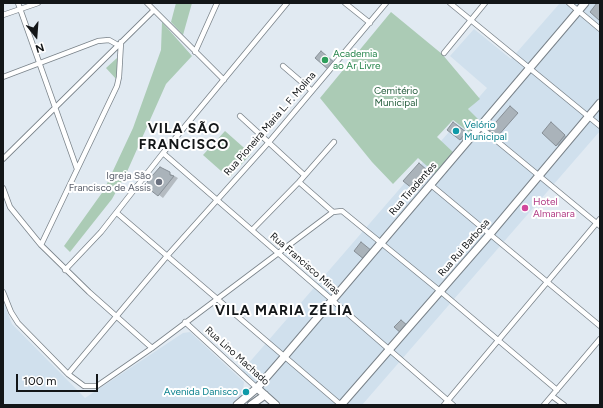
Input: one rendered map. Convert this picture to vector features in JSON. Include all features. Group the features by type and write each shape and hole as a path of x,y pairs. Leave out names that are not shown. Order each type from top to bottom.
{"main road":[{"name":"Rua Tiradentes","path":"257,388 585,3"},
{"name":"Rua Rui Barbosa","path":"341,405 490,234 600,103"},
{"name":"Rua Lino Machado","path":"257,388 276,405"},
{"path":"237,405 257,388"},
{"path":"251,405 265,395"}],"street":[{"path":"18,3 77,169"},
{"path":"3,15 38,3"},
{"path":"147,3 224,80"},
{"path":"195,52 217,3"},
{"path":"65,270 92,243 117,213 162,153 287,3"},
{"path":"346,3 370,23"},
{"name":"Rua Pioneira Maria L. F. Molina","path":"68,374 167,256 269,142 386,3"},
{"path":"450,3 600,126"},
{"path":"444,53 485,3"},
{"path":"569,3 600,29"},
{"path":"3,159 154,10"},
{"path":"3,78 102,40 109,40 120,44"},
{"path":"41,245 119,81 120,44"},
{"path":"283,66 312,91"},
{"path":"240,116 304,175"},
{"path":"480,127 540,175 598,225"},
{"path":"252,230 299,182 334,142"},
{"name":"Rua Francisco Miras","path":"162,153 453,405"},
{"path":"299,182 333,212"},
{"path":"431,185 600,326"},
{"path":"3,188 10,207 41,245 65,270 152,348"},
{"path":"3,292 11,312 18,323 68,374 84,386 90,387 104,382 152,348 333,212 339,210 344,212 440,291 557,390"},
{"path":"117,213 341,405"},
{"path":"444,405 547,282 598,225 600,219"},
{"name":"Rua Lino Machado","path":"185,322 257,388"},
{"path":"544,405 600,339"},
{"path":"552,396 564,405"}],"shaded area":[{"path":"560,3 600,3 600,131 362,405 347,405 343,401 339,405 283,405 241,372 487,88 450,56 474,29 511,59"},
{"path":"3,301 12,324 85,398 183,333 190,332 244,382 242,398 230,405 3,405"}],"green space":[{"path":"176,3 192,3 183,35 171,22"},
{"name":"Cemitério Municipal","path":"391,12 442,54 480,99 468,109 479,120 469,132 453,120 437,137 455,154 436,174 418,158 393,184 372,162 320,98"},
{"path":"162,22 192,56 166,84 126,174 112,199 70,252 64,246 104,190 133,128 161,50"},
{"path":"117,58 117,80 106,68"},
{"path":"225,131 251,154 229,178 203,155"}],"building":[{"path":"597,3 600,3 600,21 590,12"},
{"name":"Academia ao Ar Livre","path":"321,51 335,63 329,70 315,58"},
{"path":"510,106 518,113 497,137 489,130"},
{"name":"Velório Municipal","path":"453,122 466,132 460,140 447,130"},
{"path":"551,122 565,135 556,146 542,133"},
{"path":"419,163 428,171 413,189 403,181"},
{"name":"Igreja São Francisco de Assis","path":"160,167 170,172 170,175 174,176 158,196 144,185 150,179 148,177 150,175 152,176"},
{"path":"361,242 372,251 365,260 354,251"},
{"path":"401,320 408,326 402,334 394,327"}],"place":[{"name":"Academia ao Ar Livre","path":"325,60"},
{"name":"Velório Municipal","path":"456,131"},
{"name":"Igreja São Francisco de Assis","path":"159,182"},
{"name":"Hotel Almanara","path":"525,208"},
{"name":"Avenida Danisco","path":"246,392"}],"district":[{"name":"VILA SÃO FRANCISCO","path":"184,138"},
{"name":"VILA MARIA ZÉLIA","path":"284,311"}]}
